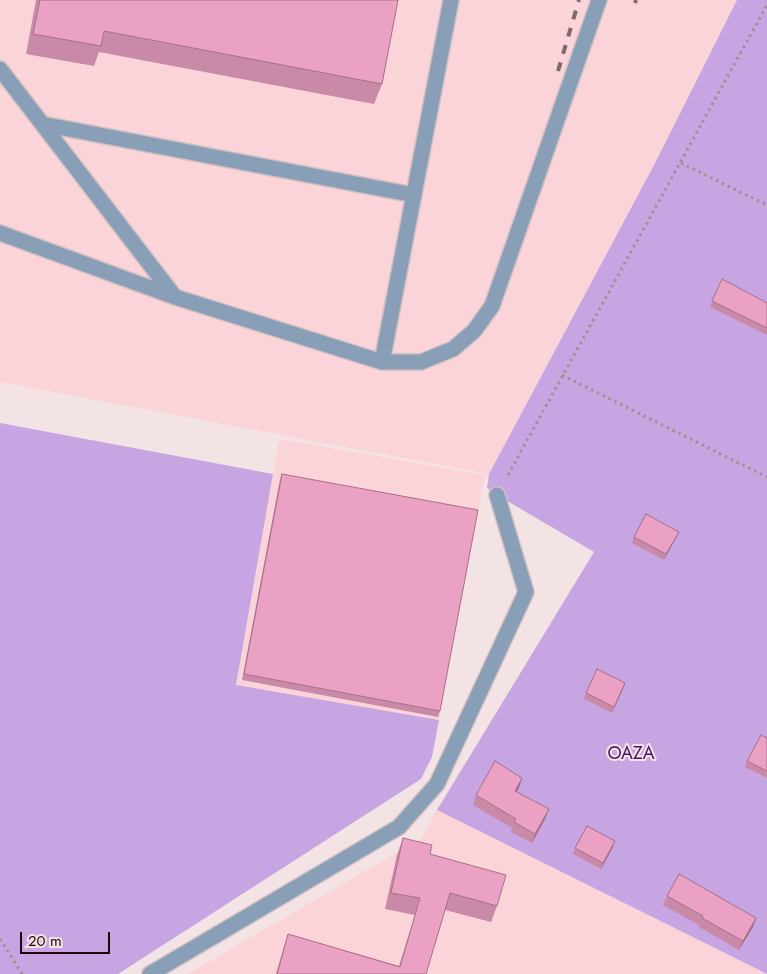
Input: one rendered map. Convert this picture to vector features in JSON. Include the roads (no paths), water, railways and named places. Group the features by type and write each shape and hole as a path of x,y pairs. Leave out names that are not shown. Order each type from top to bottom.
{"lane":[{"path":"382,362 451,0"},
{"path":"0,233 175,297 382,362 421,362 453,349 474,330 492,306 599,0"},
{"path":"0,70 175,297"},
{"path":"42,124 414,195"},
{"path":"150,974 398,827 437,784 526,592 497,495"}],"railway":[{"path":"558,71 579,0"}],"park label":[{"name":"OAZA","path":"631,755"}]}
